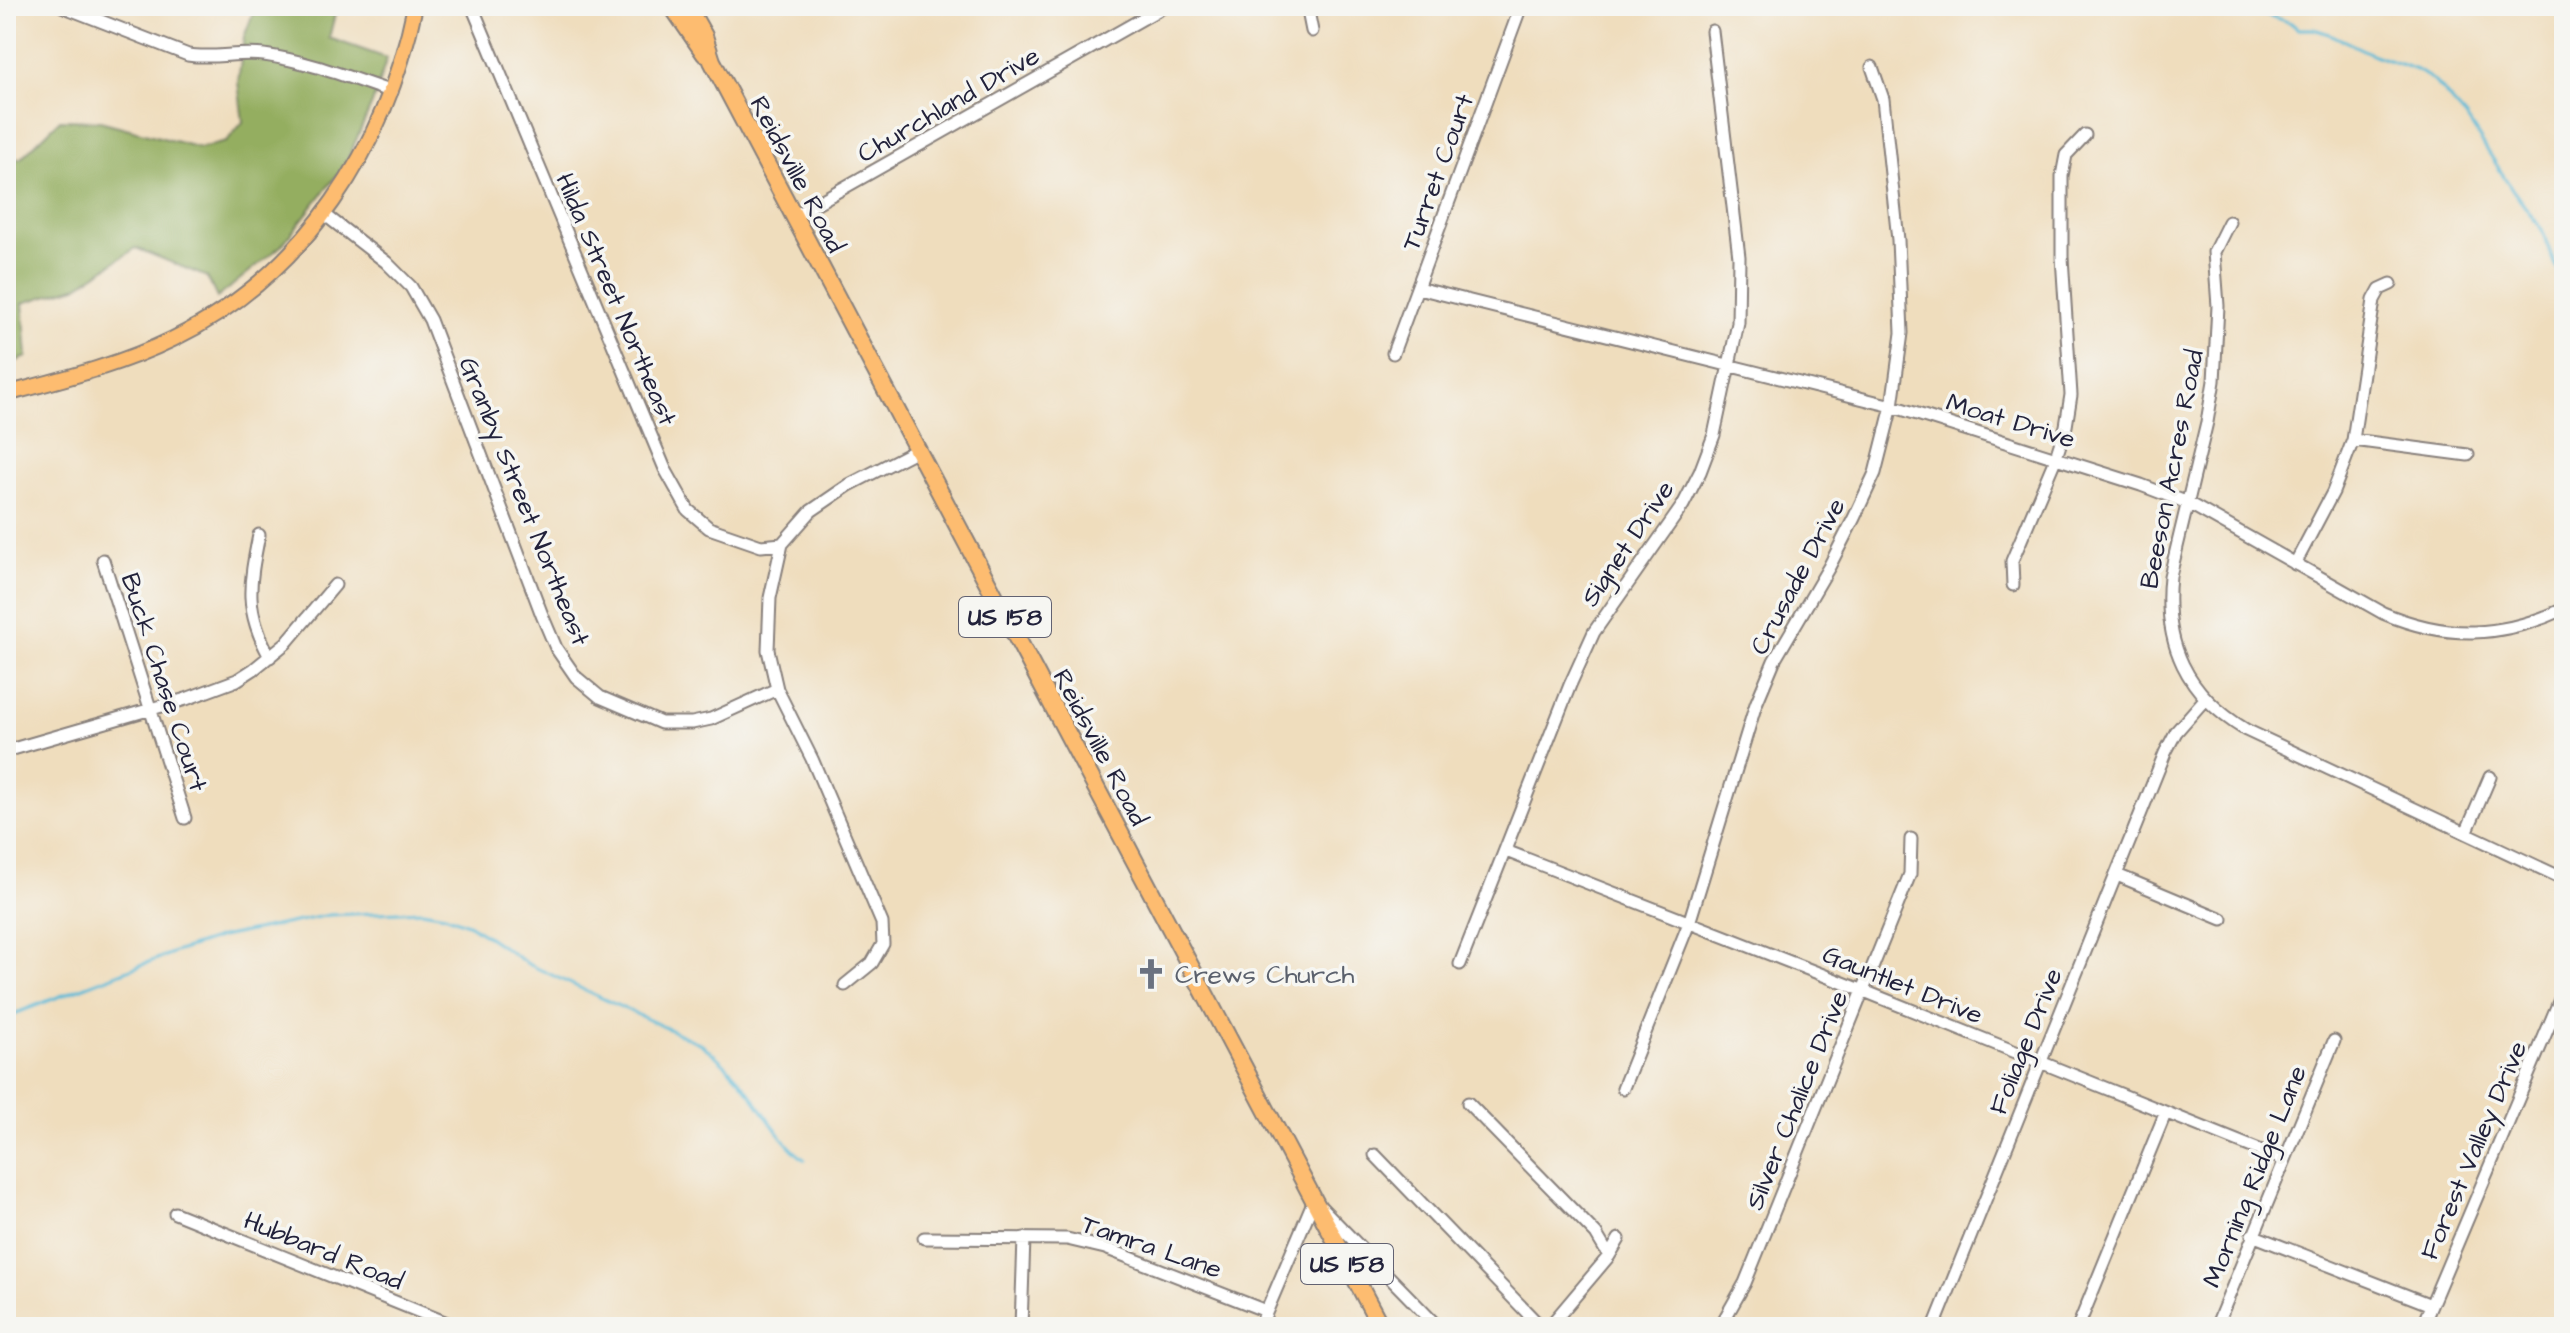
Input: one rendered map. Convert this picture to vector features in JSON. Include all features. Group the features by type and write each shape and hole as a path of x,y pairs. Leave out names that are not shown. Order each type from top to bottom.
{"highway":[{"name":"Reidsville Road","path":"672,6 694,42 712,61"},
{"name":"Reidsville Road","path":"687,6 704,36 712,61 1381,1327"}],"main road":[{"path":"6,394 128,359 195,327 259,281 293,249 324,214 369,143 392,92 415,6"}],"street":[{"path":"62,6 188,55 252,54 300,61 392,92"},
{"name":"Hilda Street Northeast","path":"472,6 665,469 688,510 709,528 761,546 782,544"},
{"name":"Churchland Drive","path":"794,216 1165,6"},
{"path":"1307,6 1312,31"},
{"name":"Turret Court","path":"1393,353 1521,6"},
{"name":"Signet Drive","path":"1460,964 1570,685 1594,632 1683,505 1714,435 1738,323 1739,257 1712,31"},
{"name":"Crusade Drive","path":"1623,1088 1689,923 1756,704 1774,661 1829,567 1875,473 1892,406 1902,333 1898,240 1883,99 1872,67"},
{"path":"2013,585 2012,561 2056,457 2066,426 2071,395 2062,257 2062,176 2066,155 2085,135"},
{"name":"Granby Street Northeast","path":"324,214 395,270 411,287 430,320 542,615 556,648 576,677 600,697 661,723 692,723 711,719 777,689"},
{"name":"Beeson Acres Road","path":"2229,222 2214,252 2218,306 2214,381 2170,576 2168,613 2176,652 2205,699 2246,730 2564,879"},
{"path":"2295,564 2333,492 2353,440 2374,300 2380,289 2391,284"},
{"name":"Moat Drive","path":"1418,288 1892,406 2056,457 2188,503 2383,613 2428,629 2495,632 2564,609"},
{"path":"2353,440 2468,455"},
{"path":"845,985 872,963 883,944 882,923 812,759 777,689 768,650 770,598 782,544 811,511 849,485 917,450"},
{"path":"259,535 250,581 250,601 257,630 270,657"},
{"name":"Buck Chase Court","path":"103,560 185,818"},
{"path":"6,751 152,709 229,683 286,643 335,585"},
{"name":"Foliage Drive","path":"1934,1327 2157,772 2176,732 2205,699"},
{"path":"2466,833 2490,777"},
{"name":"Silver Chalice Drive","path":"1720,1327 1745,1283 1910,874 1911,839"},
{"name":"Gauntlet Drive","path":"1506,851 2284,1160"},
{"path":"2117,875 2222,919"},
{"name":"Forest Valley Drive","path":"2422,1327 2564,990"},
{"name":"Morning Ridge Lane","path":"2216,1327 2334,1041"},
{"path":"1468,1103 1596,1234 1609,1256"},
{"path":"2078,1327 2165,1114"},
{"path":"1375,1155 1541,1327"},
{"path":"1260,1327 1314,1200 1438,1327"},
{"name":"Hubbard Road","path":"175,1213 457,1327"},
{"path":"2252,1235 2431,1305"},
{"name":"Tamra Lane","path":"924,1238 1067,1239 1105,1248 1266,1311"},
{"path":"1021,1327 1024,1238"},
{"path":"1549,1327 1609,1256 1619,1239"}],"green space":[{"path":"256,6 337,6 329,38 387,58 372,104 345,165 281,246 217,298 207,277 136,248 76,287 23,303 27,357 6,365 6,157 20,159 60,120 100,121 200,148 226,142 243,122 238,82 244,37"}],"waterway":[{"path":"2224,6 2261,13 2291,23 2298,29 2314,29 2332,35 2374,55 2417,70 2433,80 2466,117 2542,230 2564,281"},
{"path":"6,1017 221,937 329,915 422,911 445,915 470,925 528,964 701,1044 733,1072 781,1137 805,1160"}],"place":[{"name":"Crews Church","path":"1151,974"}]}
